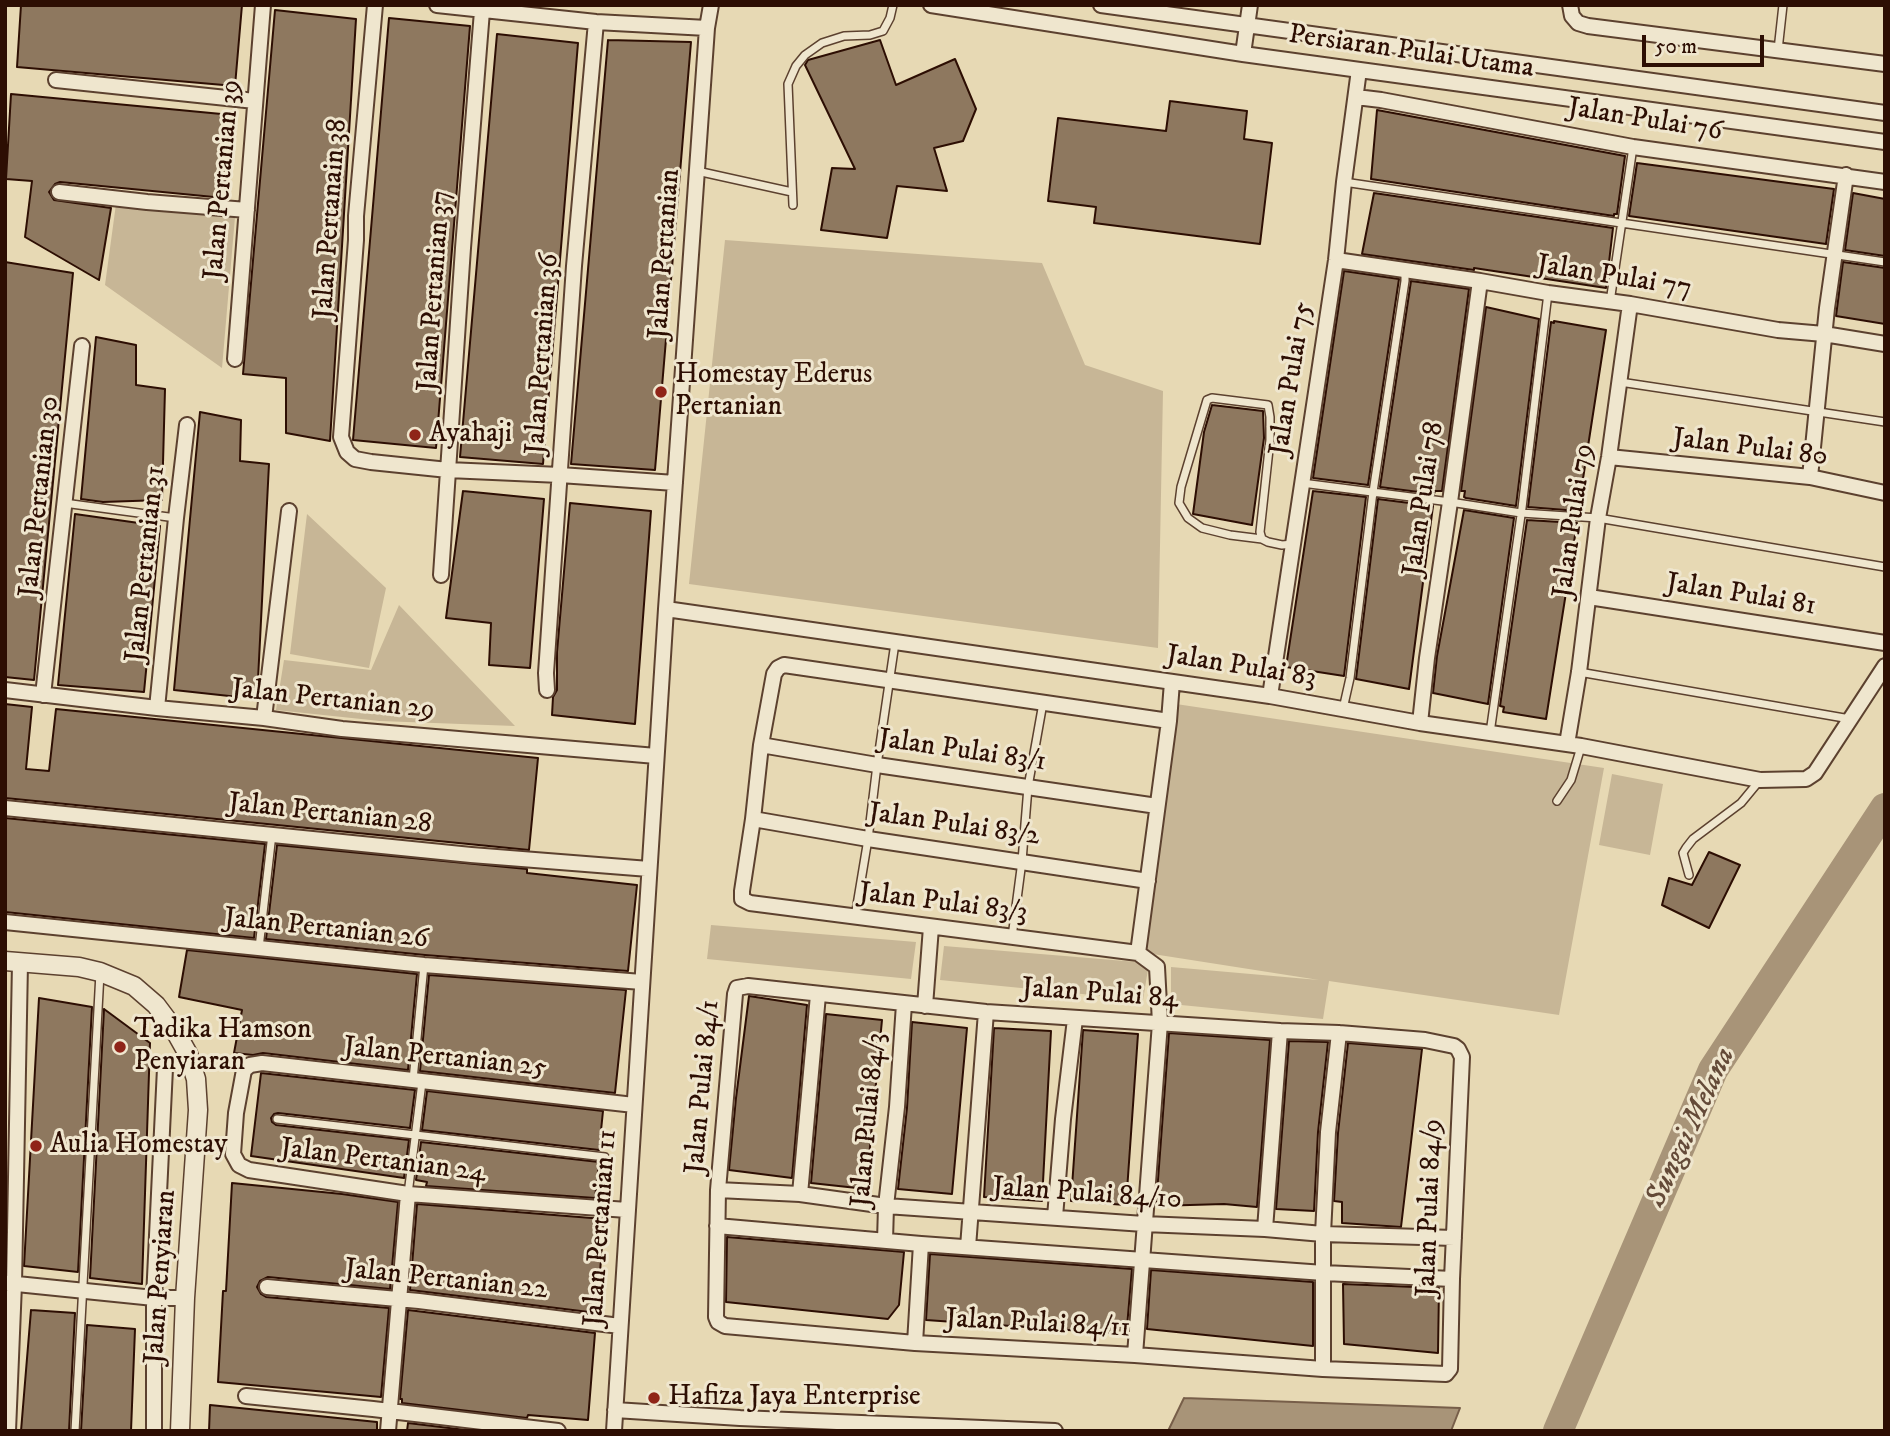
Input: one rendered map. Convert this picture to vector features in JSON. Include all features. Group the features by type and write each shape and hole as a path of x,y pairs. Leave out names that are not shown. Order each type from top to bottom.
{"street":[{"name":"Jalan Pertanian 39","path":"235,359 263,5"},
{"name":"Jalan Pertanain 38","path":"375,5 358,191 341,437 347,452 355,459 448,470"},
{"path":"437,5 596,22 707,28"},
{"name":"Jalan Pertanian","path":"666,609 696,171 711,5"},
{"name":"Persiaran Pulai Utama","path":"931,5 1243,54 1885,142"},
{"name":"Persiaran Pulai Utama","path":"1101,5 1885,113"},
{"path":"1243,54 1250,5"},
{"path":"1570,5 1572,16 1578,23 1588,26 1885,64"},
{"name":"Jalan Pertanian 37","path":"441,575 482,11"},
{"name":"Jalan Pertanian 36","path":"547,690 575,254 596,22"},
{"name":"Jalan Pulai 75","path":"1270,696 1336,260 1359,70"},
{"path":"56,80 255,101"},
{"name":"Jalan Pulai 76","path":"1356,97 1633,146 1885,182"},
{"path":"1810,477 1824,334 1846,175"},
{"path":"59,192 247,210"},
{"name":"Jalan Pulai 77","path":"1336,260 1630,304 1778,330 1885,344"},
{"name":"Jalan Pulai 78","path":"1420,723 1480,281"},
{"name":"Jalan Pulai 79","path":"1574,745 1579,672 1598,518 1630,304"},
{"name":"Jalan Pertanian 30","path":"43,695 82,346"},
{"name":"Jalan Pertanian 31","path":"157,708 187,425"},
{"name":"Jalan Pulai 80","path":"1609,457 1810,477 1885,493"},
{"path":"448,470 675,483"},
{"path":"264,718 289,512"},
{"name":"Jalan Pulai 81","path":"1589,597 1885,643"},
{"name":"Jalan Pulai 83","path":"666,609 1270,696 1420,723 1574,745 1760,780 1806,779 1815,773 1851,719"},
{"name":"Jalan Pertanian 11","path":"614,1431 666,609"},
{"path":"752,820 761,745 774,674 778,668 785,665 1169,721"},
{"path":"1851,719 1885,666"},
{"path":"1135,1355 1160,1023 1157,967 1138,953 1172,682"},
{"name":"Jalan Pertanian 29","path":"5,690 342,729 656,756"},
{"name":"Jalan Pulai 83/1","path":"761,745 877,765 1157,806"},
{"name":"Jalan Pertanian 28","path":"5,808 649,869"},
{"name":"Jalan Pulai 83/2","path":"752,820 1148,881"},
{"name":"Jalan Pulai 83/3","path":"752,820 742,899 750,903 1138,953"},
{"name":"Jalan Pertanian 26","path":"5,922 424,965 642,982"},
{"name":"Jalan Pulai 84/3","path":"925,1006 931,927"},
{"path":"8,1431 13,962"},
{"name":"Jalan Penyiaran","path":"13,962 79,967 100,972 134,986 156,1005 188,1054 196,1079 198,1110 185,1298 180,1431"},
{"name":"Jalan Pulai 84","path":"737,988 748,986 986,1012 1424,1040 1454,1045 1458,1049"},
{"name":"Jalan Pulai 84/1","path":"718,1190 737,988"},
{"path":"800,1194 818,995"},
{"name":"Jalan Pulai 84/3","path":"885,1241 904,1004"},
{"path":"968,1247 986,1012"},
{"path":"1055,1217 1075,1018"},
{"path":"1265,1229 1280,1031"},
{"path":"1323,1369 1323,1234 1328,1132 1339,1033"},
{"name":"Jalan Pulai 84/9","path":"1450,1369 1462,1057 1458,1049"},
{"name":"Jalan Pertanian 25","path":"250,1065 262,1063 634,1105"},
{"name":"Jalan Pertanian 24","path":"250,1065 244,1070 236,1113 233,1154 239,1165 249,1170 408,1194 627,1210"},
{"path":"154,1431 154,1297 164,1068"},
{"name":"Jalan Pulai 84/10","path":"718,1190 800,1194 886,1206 1144,1224 1454,1238"},
{"name":"Jalan Pulai 84/11","path":"718,1190 716,1317 718,1322 726,1326 915,1343 1323,1369 1446,1374 1450,1369"},
{"path":"388,1431 408,1194"},
{"path":"717,1226 922,1244 1324,1273 1452,1279"},
{"path":"915,1343 922,1244"},
{"path":"10,1283 185,1298"},
{"name":"Jalan Pertanian 22","path":"267,1287 620,1326"},
{"path":"246,1396 558,1431"},
{"path":"615,1410 740,1424 1055,1431"}],"lane":[{"path":"793,205 788,84 796,66 804,55 822,43 844,36 870,35 883,31 893,5"},
{"path":"1778,51 1783,5"},
{"path":"1610,302 1633,146"},
{"path":"696,171 792,192"},
{"path":"1344,182 1885,262"},
{"path":"1343,709 1350,678 1405,270"},
{"path":"1490,733 1548,293"},
{"path":"1620,382 1885,422"},
{"path":"1262,539 1260,532 1270,440 1268,405 1212,398 1207,400 1181,487 1179,503 1188,518 1202,528 1282,545 1293,544"},
{"path":"1301,483 1521,513 1598,518 1885,567"},
{"path":"64,503 176,518"},
{"path":"855,917 895,642"},
{"path":"1579,672 1851,719"},
{"path":"1012,937 1028,787 1043,702"},
{"path":"1557,801 1571,780 1574,745"},
{"path":"1689,875 1683,853 1686,848 1693,839 1741,803 1760,780"},
{"path":"259,948 272,834"},
{"path":"408,1194 415,1136 424,965"},
{"path":"75,1431 100,972"},
{"path":"277,1119 605,1157"}],"shaded area":[{"path":"116,204 235,217 222,368 105,285"},
{"path":"725,240 1042,263 1085,365 1163,391 1158,648 689,584"},
{"path":"307,514 386,588 369,668 290,654"},
{"path":"399,605 515,726 380,721 276,710 284,660 371,670"},
{"path":"1176,704 1604,768 1559,1015 1329,981 1323,1019 1171,1004 1171,967 1319,980 1140,952"},
{"path":"1612,774 1663,784 1650,855 1599,845"},
{"path":"711,925 916,942 911,979 707,959"},
{"path":"944,946 1149,963 1143,1000 940,980"},
{"path":"1184,1398 1460,1408 1451,1431 1168,1431"}],"building":[{"path":"21,5 242,5 235,86 17,67"},
{"path":"275,10 356,19 330,441 286,433 286,378 243,374"},
{"path":"389,18 470,26 436,448 353,440"},
{"path":"497,34 578,43 543,464 460,457"},
{"path":"608,40 691,42 655,470 571,464"},
{"path":"880,40 896,85 955,59 976,109 963,141 934,148 947,191 897,186 887,238 821,230 832,168 855,169 805,65 808,60"},
{"path":"11,94 232,115 224,198 60,182 55,184 49,192 54,200 111,208 99,280 25,237 32,181 6,179"},
{"path":"1170,101 1247,111 1244,139 1272,143 1260,244 1094,223 1096,207 1048,201 1058,118 1166,131"},
{"path":"1377,110 1625,156 1617,214 1614,216 1371,179"},
{"path":"1637,163 1834,189 1826,244 1629,216"},
{"path":"1374,193 1613,228 1606,288 1362,254"},
{"path":"1853,193 1885,199 1885,256 1845,250"},
{"path":"5,262 73,273 34,680 5,677"},
{"path":"1843,262 1885,268 1885,324 1836,316"},
{"path":"1344,271 1399,279 1368,485 1313,478"},
{"path":"1411,281 1469,289 1442,491 1435,491 1434,494 1380,487"},
{"path":"1486,307 1539,319 1516,506 1466,498 1465,491 1461,491"},
{"path":"1551,322 1606,330 1578,511 1528,507"},
{"path":"96,337 136,345 136,385 165,389 162,500 103,502 81,499"},
{"path":"1212,405 1263,411 1264,438 1252,525 1193,514 1204,432"},
{"path":"200,412 241,420 240,461 269,464 257,699 174,690"},
{"path":"463,491 544,499 530,668 489,665 491,623 446,618"},
{"path":"1313,491 1366,497 1344,676 1286,667"},
{"path":"1378,499 1433,506 1409,689 1356,679"},
{"path":"570,503 651,511 635,724 552,715 553,697 557,690 557,652"},
{"path":"1464,510 1514,518 1488,704 1433,693 1437,656"},
{"path":"75,514 160,526 144,692 58,685"},
{"path":"1527,520 1577,523 1546,719 1503,712 1504,707 1500,706"},
{"path":"5,704 32,707 26,769 49,771 56,709 538,758 529,850 5,798"},
{"path":"5,818 265,844 254,938 5,912"},
{"path":"277,845 527,869 527,873 637,885 628,971 266,939"},
{"path":"1709,852 1740,865 1709,928 1662,905 1669,878 1692,885"},
{"path":"187,950 417,974 408,1070 263,1053 234,1053 242,1010 179,997"},
{"path":"429,975 626,990 615,1093 420,1071"},
{"path":"749,996 807,1005 792,1178 729,1170"},
{"path":"39,998 92,1007 78,1272 24,1266"},
{"path":"104,1009 150,1043 142,1284 90,1278"},
{"path":"826,1014 882,1020 866,1189 811,1183"},
{"path":"912,1022 967,1028 952,1194 898,1189 907,1108"},
{"path":"994,1028 1051,1031 1042,1201 984,1197"},
{"path":"1083,1030 1138,1034 1126,1205 1071,1201"},
{"path":"1169,1033 1270,1040 1257,1207 1224,1204 1156,1206"},
{"path":"1289,1041 1328,1042 1318,1132 1314,1211 1276,1209"},
{"path":"1348,1043 1422,1049 1401,1227 1342,1223 1342,1202 1334,1201"},
{"path":"261,1073 415,1090 410,1128 278,1113 271,1118 276,1125 409,1140 404,1178 251,1156"},
{"path":"427,1091 603,1111 599,1150 422,1130"},
{"path":"421,1142 599,1162 595,1198 426,1186 427,1182 416,1180"},
{"path":"232,1183 398,1202 390,1289 268,1277 260,1281 257,1287 266,1297 389,1308 381,1397 218,1382"},
{"path":"417,1204 604,1219 597,1313 410,1290"},
{"path":"727,1237 904,1252 899,1305 888,1319 726,1302"},
{"path":"930,1254 1132,1269 1125,1334 926,1320"},
{"path":"1151,1270 1313,1282 1313,1346 1147,1329"},
{"path":"1343,1284 1439,1288 1438,1353 1344,1344"},
{"path":"31,1310 75,1313 69,1431 21,1431"},
{"path":"408,1310 595,1333 588,1420 528,1415 527,1418 402,1403 400,1399"},
{"path":"87,1325 135,1329 131,1431 81,1431"},
{"path":"210,1405 377,1422 377,1431 209,1431"},
{"path":"408,1423 474,1431 407,1431"}],"waterway":[{"name":"Sungai Melana","path":"1558,1431 1713,1070 1885,808"}],"place":[{"name":"Homestay Ederus Pertanian","path":"661,392"},
{"name":"Ayahaji","path":"415,435"},
{"name":"Tadika Hamson Penyiaran","path":"120,1047"},
{"name":"Aulia Homestay","path":"36,1146"},
{"name":"Hafiza Jaya Enterprise","path":"654,1398"}]}
